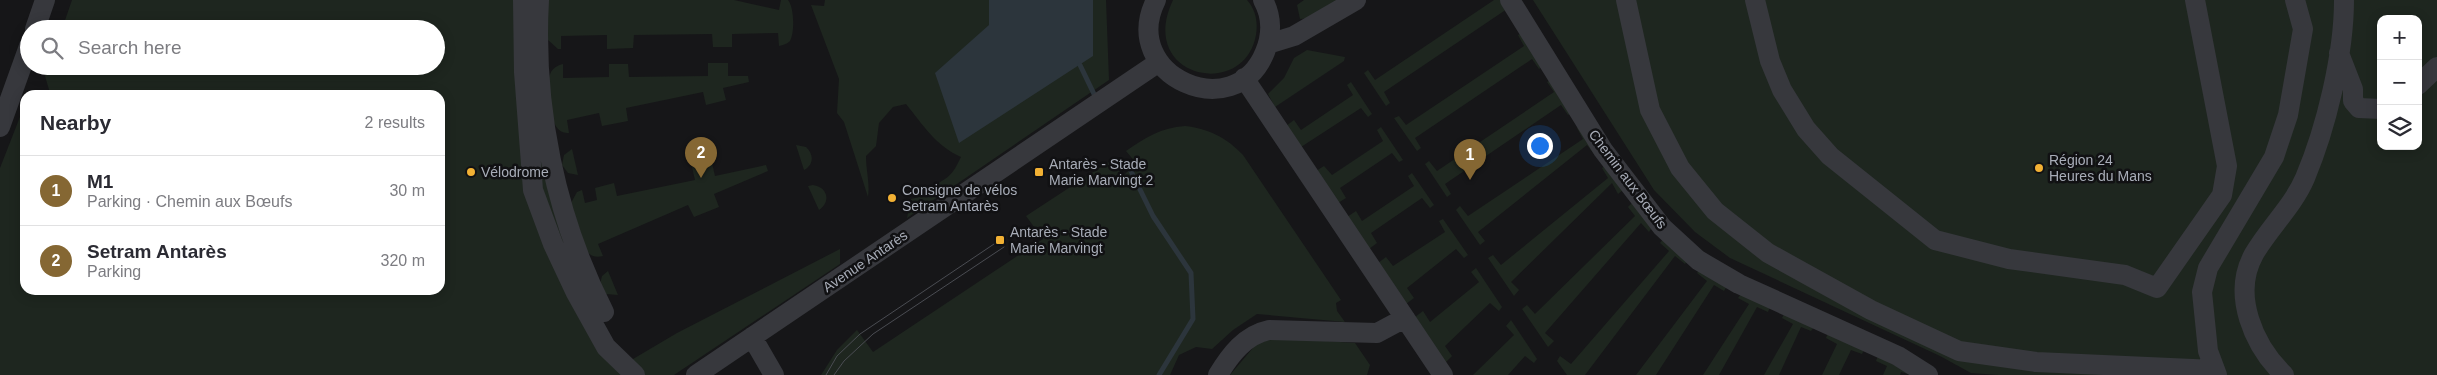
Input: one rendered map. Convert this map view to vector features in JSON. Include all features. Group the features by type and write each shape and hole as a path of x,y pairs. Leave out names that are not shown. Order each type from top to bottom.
{"street":[{"path":"38,20 45,0"},
{"path":"523,0 524,72 533,190 564,266 606,347 635,375"},
{"path":"539,0 537,51 540,96 549,150 562,204 578,252 604,312"},
{"path":"1156,0 1152,9 1149,27 1151,45 1158,62 1172,76 1188,86 1207,89 1226,87 1244,78 1255,69 1268,44 1270,26 1267,7 1263,0"},
{"path":"1268,44 1294,36 1356,0"},
{"name":"Chemin aux Bœufs","path":"1510,0 1605,153 1662,227 1698,260 1739,284 1898,356 1928,375"},
{"path":"1626,0 1650,110 1680,168 1715,210 1768,253 1871,310 1959,351 2036,362 2216,373 2208,351 2202,292 2208,268 2274,157 2288,115 2302,29 2295,0"},
{"path":"1755,0 1770,61 1782,90 1806,129 1830,156 1935,240 2009,259 2125,275 2157,288 2222,195 2227,166 2195,0"},
{"path":"2284,375 2266,356 2253,332 2246,306 2246,277 2253,256 2289,206 2310,164 2334,80 2339,53 2344,0"},
{"path":"2339,53 2353,89 2353,101 2359,108 2377,109"},
{"name":"Avenue Antarès","path":"696,375 1158,62"},
{"path":"2422,81 2437,67"},
{"path":"0,127 20,71"},
{"path":"1244,78 1443,375"},
{"path":"1218,375 1245,339 1256,332 1269,330 1378,333 1405,318"},
{"path":"752,337 774,375"}],"shaded area":[{"name":"Vélodrome","path":"72,0 534,0 542,157 570,267 604,337 628,362 677,333 840,249 840,264 674,375 0,375 0,168 20,117 20,295 445,295 445,90 49,90 45,76 445,75 445,20 65,20"},
{"path":"548,0 734,0 779,10 781,0 788,0 793,14 793,32 790,41 779,46 778,33 732,34 732,47 713,47 712,34 634,35 633,48 607,49 607,35 561,36 561,49 558,49 548,40"},
{"path":"825,0 989,0 989,25 1093,56 1093,0 1106,0 1109,80 907,218 911,199 923,196 930,188 948,177 961,157 937,141 906,104 893,107 879,123 876,146 866,156 868,197 844,122 837,113 839,79 811,5 824,6"},
{"path":"989,0 1093,0 1093,56 959,143 935,73 989,25"},
{"path":"1173,0 1247,0 1256,16 1257,25 1256,35 1247,56 1233,68 1215,73 1196,72 1180,63 1169,48 1165,27"},
{"path":"1304,0 1339,0 1313,18 1300,19 1297,5"},
{"path":"1494,0 1501,0 1507,9 1384,92 1390,103 1386,106 1364,73 1368,70 1375,80"},
{"name":"Région 24 Heures du Mans","path":"1533,0 2437,0 2437,375 1998,375 1971,373 1940,356 1730,258 1695,232 1654,190"},
{"path":"1522,33 1543,66 1539,69 1532,59 1415,138 1421,148 1417,151 1394,118 1399,116 1406,125 1524,46 1518,35"},
{"path":"1307,50 1345,57 1344,61 1275,107 1268,94 1284,78 1294,58"},
{"path":"708,63 728,63 728,76 748,76 749,82 723,88 726,100 706,105 703,92 626,108 628,121 602,126 599,113 567,120 569,133 562,132 557,128 554,121 550,103 549,79 555,67 560,65 563,64 563,78 609,77 609,64 628,64 629,77 708,76"},
{"path":"1552,79 1572,112 1568,115 1561,105 1445,184 1451,194 1447,197 1425,164 1429,161 1437,171 1554,92 1547,82"},
{"path":"1351,82 1372,114 1368,117 1361,108 1301,147 1286,126 1294,120 1301,130 1353,95 1347,85"},
{"path":"1581,125 1597,152 1594,154 1587,145 1478,232 1485,241 1480,245 1456,210 1460,206 1468,216 1583,139 1577,128"},
{"path":"1185,126 1202,129 1217,135 1230,143 1243,155 1341,300 1336,303 1337,311 1345,322 1257,314 1233,330 1212,349 1196,347 1179,355 1170,375 821,375 837,350 857,330 873,352 1043,239 1026,216 1113,159 1123,176 1136,163 1126,151 1154,134"},
{"path":"1381,127 1403,160 1399,162 1392,153 1340,188 1346,198 1338,203 1316,171 1324,166 1332,175 1383,141 1377,130"},
{"path":"796,145 806,147 812,156 810,165 804,170"},
{"path":"572,149 578,175 568,173 562,165 564,155"},
{"path":"712,163 715,176 766,165 768,171 714,194 719,207 694,217 688,205 598,244 603,256 593,256 586,250 571,203 577,192 582,190 585,203 597,200 595,188 614,183 617,196 695,180 692,167"},
{"path":"1606,165 1623,190 1618,194 1612,183 1511,282 1519,290 1514,296 1488,258 1493,255 1501,265 1608,178 1602,168"},
{"path":"1412,173 1434,205 1430,208 1422,198 1371,233 1377,243 1369,249 1347,217 1356,211 1362,221 1414,186 1408,176"},
{"path":"813,185 822,189 826,195 825,203 819,210 808,186"},
{"path":"1632,203 1652,227 1649,232 1641,223 1545,333 1554,341 1548,347 1522,309 1527,305 1535,314 1635,216 1628,207"},
{"path":"1443,219 1468,255 1464,258 1456,249 1407,288 1414,298 1406,304 1378,263 1386,257 1393,266 1445,232 1439,221"},
{"path":"1663,239 1688,260 1685,264 1675,256 1585,375 1567,375 1557,361 1560,356 1571,364 1669,251 1660,243"},
{"path":"1476,268 1502,307 1499,311 1490,303 1445,346 1452,356 1445,363 1415,317 1423,311 1430,322 1479,282 1471,272"},
{"path":"1701,269 1727,286 1724,291 1714,285 1656,375 1636,375 1707,281 1697,273"},
{"path":"608,271 618,295 606,294 600,284 602,276"},
{"path":"1741,294 1770,307 1768,312 1757,307 1719,375 1703,375 1749,304 1738,298"},
{"path":"1784,314 1814,327 1811,331 1801,327 1779,375 1764,375 1793,324 1782,318"},
{"path":"1511,320 1537,359 1534,363 1525,356 1508,375 1473,375 1514,335 1506,326"},
{"path":"1828,333 1864,350 1862,354 1851,350 1839,375 1822,375 1837,344 1826,338"},
{"path":"1283,338 1355,343 1370,365 1367,375 1230,375 1258,342"},
{"path":"1878,356 1912,375 1901,372 1900,375 1883,375 1887,366 1876,361"}],"waterway":[{"path":"1080,65 1094,94"},
{"path":"1129,167 1153,216 1191,273 1193,319 1159,375"}],"tram line":[{"path":"826,375 837,356 860,334 1000,240"},
{"path":"834,375 844,361 873,334 1004,247"}],"place":[{"name":"Région 24 Heures du Mans","path":"2039,168"},
{"name":"Vélodrome","path":"471,172"},
{"name":"Antarès - Stade Marie Marvingt 2","path":"1039,172"},
{"name":"Setram Antarès","path":"701,178"},
{"name":"M1","path":"1470,180"},
{"name":"Consigne de vélos Setram Antarès","path":"892,198"},
{"name":"Antarès - Stade Marie Marvingt","path":"1000,240"}]}
